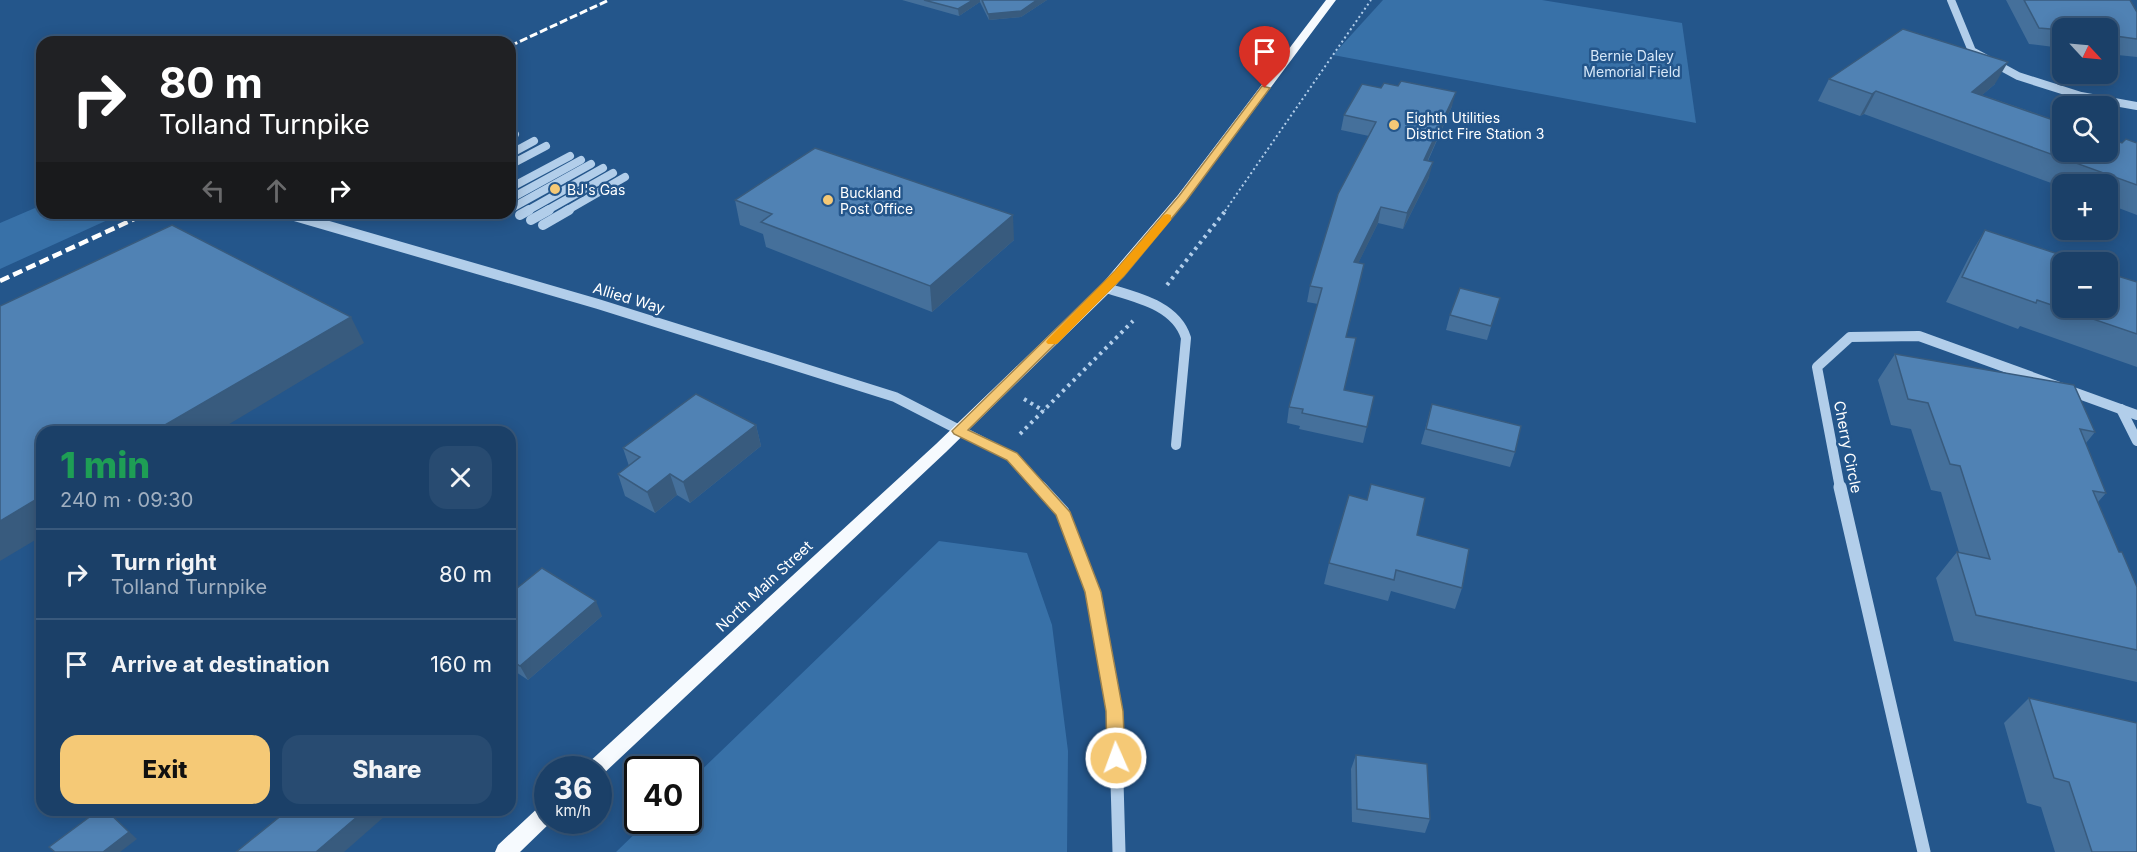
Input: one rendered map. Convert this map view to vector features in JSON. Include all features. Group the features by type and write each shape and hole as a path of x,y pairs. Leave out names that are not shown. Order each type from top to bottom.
{"main road":[{"name":"North Main Street","path":"609,756 959,431 1106,288 1182,198 1331,0"},
{"path":"505,852 534,825"}],"street":[{"path":"1951,0 1972,51 2018,76 2081,96 2137,106"},
{"path":"516,144 530,140 516,150"},
{"path":"516,162 546,146"},
{"path":"516,185 570,156"},
{"path":"516,196 581,160"},
{"path":"516,206 591,164"},
{"path":"520,215 603,168"},
{"path":"531,220 613,173"},
{"path":"543,225 625,177"},
{"name":"Allied Way","path":"305,219 598,304 895,397 1012,457 1063,512 1093,592 1115,711 1119,852"},
{"path":"1106,288 1173,315 1185,332 1176,445"},
{"name":"Cherry Circle","path":"1924,852 1837,473 1817,367 1850,337 1919,336 2137,415"},
{"path":"2121,409 2137,441"}],"path":[{"path":"1002,452 1150,304 1218,221 1371,0"}],"green space":[{"name":"Bernie Daley Memorial Field","path":"1383,0 1542,0 1682,23 1696,123 1333,55"},
{"path":"36,208 36,219 110,219 0,269 0,223"},
{"path":"939,541 1027,553 1052,625 1068,751 1067,852 616,852 635,834 702,834 702,769"}],"building":[{"path":"924,0 973,0 958,9"},
{"path":"982,0 1037,0 1021,11 988,14"},
{"path":"2024,0 2130,0 2137,12 2137,39 2118,36 2118,18 2052,18 2052,29 2039,28"},
{"path":"1903,29 2008,62 1972,92 2052,120 2052,154 1876,91 1872,94 1829,79"},
{"path":"1401,81 1456,92 1424,160 1433,162 1407,213 1381,207 1354,262 1364,264 1346,337 1356,338 1344,390 1374,396 1367,427 1302,413 1303,409 1289,407 1322,288 1310,286 1338,194 1376,122 1344,115 1362,84 1381,88 1384,83 1398,86"},
{"path":"2126,139 2137,143 2137,185 2118,178 2118,174 2106,174 2073,162 2118,162 2118,142 2122,143"},
{"path":"815,148 1013,215 930,286 761,222 772,214 735,200"},
{"path":"172,225 351,317 163,426 36,426 36,500 0,521 0,306"},
{"path":"1985,230 2052,252 2052,305 2037,300 2036,303 1962,277"},
{"path":"2118,276 2137,282 2137,334 2090,318 2118,318"},
{"path":"1460,288 1500,298 1491,326 1450,315"},
{"path":"1895,354 2074,385 2095,432 2080,429 2106,493 2093,491 2137,587 2137,650 1976,615 1957,552 1990,559 1960,466 1950,464 1928,403 1908,399"},
{"path":"696,394 756,425 683,482 670,474 647,492 618,474 640,457 623,448"},
{"path":"1432,404 1521,426 1515,452 1426,429"},
{"path":"1371,484 1425,498 1417,535 1469,549 1462,588 1396,570 1394,580 1329,563 1349,495 1367,500"},
{"path":"542,568 596,601 520,666 516,663 516,589"},
{"path":"2029,698 2137,723 2137,852 2092,852 2069,782 2054,778"},
{"path":"1356,755 1427,764 1430,819 1357,809"},
{"path":"91,816 112,816 129,832 103,852 55,852 49,847"},
{"path":"281,816 358,816 316,852 236,852"}],"railway":[{"path":"516,43 609,0"},
{"path":"0,281 134,219"}],"slow traffic":[{"path":"1052,342 1119,274 1167,217"}],"place":[{"name":"Eighth Utilities District Fire Station 3","path":"1394,125"},
{"name":"BJ's Gas","path":"555,189"},
{"name":"Buckland Post Office","path":"828,200"}],"route":[{"path":"1116,758 1115,711 1093,592 1063,512 1012,457 959,431 1119,274 1152,237 1265,88"}]}
